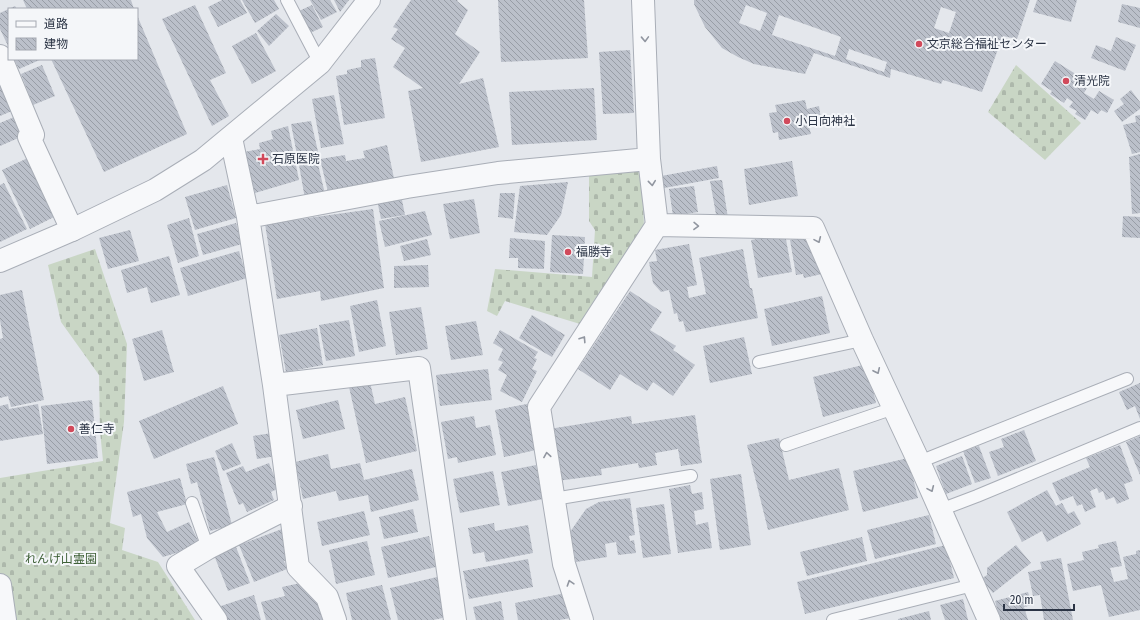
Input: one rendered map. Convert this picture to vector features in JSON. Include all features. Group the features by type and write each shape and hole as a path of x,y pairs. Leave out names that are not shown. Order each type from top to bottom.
{"street":[{"path":"0,260 72,230 155,190 203,160 320,63 370,0"},
{"path":"582,620 564,564 539,407 657,225 650,159 643,0"},
{"path":"0,56 33,135 29,137 72,230"},
{"path":"231,138 248,217 274,384 298,567 327,597 335,620"},
{"path":"248,217 407,187 498,173 650,159"},
{"path":"657,225 813,228 989,620"},
{"path":"274,384 419,368 455,620"},
{"path":"216,620 178,566 208,548 290,506"},
{"path":"0,585 5,620"}],"lane":[{"path":"286,0 320,63"},
{"path":"759,362 862,340"},
{"path":"919,462 1127,379"},
{"path":"786,445 894,408"},
{"path":"940,510 1140,428"},
{"path":"554,499 691,476"},
{"path":"192,503 208,548"},
{"path":"832,620 973,585"}],"green space":[{"path":"1016,65 1081,123 1045,160 988,112"},
{"path":"642,165 644,229 597,305 580,324 505,301 497,316 487,311 495,269 592,277 595,230 589,221 589,172"},
{"name":"れんげ山霊園","path":"95,249 127,344 124,422 110,523 125,528 122,550 158,562 195,620 0,620 0,478 103,461 100,431 99,375 61,322 48,265"}],"building":[{"path":"23,0 131,0 134,8 27,8"},
{"path":"222,0 240,0 247,13 218,27 208,7"},
{"path":"242,0 274,0 279,9 255,23"},
{"path":"310,0 330,0 337,12 321,20"},
{"path":"334,0 349,0 340,12"},
{"path":"411,0 458,0 457,1 468,10 455,34 480,52 459,84 483,78 499,147 421,162 408,91 423,88 393,67 405,48 391,39 398,29 393,27"},
{"path":"498,0 584,0 588,58 501,62"},
{"name":"文京総合福祉センター","path":"694,0 1030,0 1017,39 1003,36 982,92 943,80 941,84 891,69 890,78 814,53 805,74 754,64 722,48 705,27 694,4","holes":["746,5 767,13 760,31 739,23","941,7 956,12 949,33 934,28","779,15 841,37 835,56 772,35","849,49 887,62 884,72 846,59"]},
{"path":"1037,0 1077,0 1071,22 1033,12"},
{"path":"1122,4 1140,8 1140,28 1118,22"},
{"path":"195,5 226,73 210,80 229,116 212,126 162,19"},
{"path":"312,5 323,27 310,33 299,11"},
{"path":"8,9 8,46 0,29 0,13"},
{"path":"276,14 289,26 269,46 257,31"},
{"path":"138,17 187,134 104,172 51,60 138,60"},
{"path":"256,33 276,71 252,84 232,46"},
{"path":"1116,37 1136,45 1125,71 1091,58 1096,45 1111,51"},
{"path":"630,50 634,113 603,114 599,52"},
{"path":"375,58 385,118 344,125 336,76 347,74 347,70 361,67 361,60"},
{"path":"14,60 40,60 19,69"},
{"path":"1055,61 1090,83 1084,93 1094,99 1099,91 1114,100 1107,113 1101,110 1098,114 1091,110 1085,120 1075,114 1077,111 1069,107 1073,102 1067,98 1064,103 1050,94 1052,91 1041,84"},
{"path":"42,65 55,96 33,105 21,74"},
{"path":"0,68 19,108 0,116"},
{"path":"594,88 597,140 512,145 509,92"},
{"path":"1131,90 1140,102 1140,109 1122,122 1114,111 1124,104 1120,99"},
{"path":"334,95 344,144 321,148 312,99"},
{"path":"805,100 807,109 819,106 822,125 809,127 811,134 779,140 778,132 773,133 769,113 777,112 775,105"},
{"path":"19,115 23,136 0,146 0,123"},
{"path":"1140,115 1140,152 1132,154 1123,125 1136,122 1135,116"},
{"path":"311,121 319,156 298,160 291,124"},
{"path":"288,126 299,180 255,193 244,152 260,149 259,143 273,139 271,131"},
{"path":"387,145 395,183 329,196 320,159 345,155 346,161 365,158 363,151"},
{"path":"1140,154 1140,213 1132,214 1129,157"},
{"path":"32,156 60,214 30,229 2,170"},
{"path":"317,160 325,194 305,199 299,165"},
{"path":"792,161 798,196 749,205 744,169"},
{"path":"717,166 719,178 664,188 661,176"},
{"path":"722,180 728,218 717,220 710,181"},
{"path":"568,182 561,215 547,235 514,232 520,186"},
{"path":"4,183 27,229 0,242 0,185"},
{"path":"227,185 236,218 195,230 185,197"},
{"path":"694,186 698,212 673,216 669,189"},
{"path":"500,193 515,193 513,219 498,217"},
{"path":"401,195 405,215 381,219 377,200"},
{"path":"474,199 480,233 450,239 443,204"},
{"path":"373,209 384,288 321,301 320,291 277,299 265,224"},
{"path":"425,211 432,235 385,247 379,221"},
{"path":"1123,216 1140,217 1140,238 1122,237"},
{"path":"189,218 199,256 178,263 167,225"},
{"path":"236,223 242,244 203,255 197,234"},
{"path":"130,230 139,261 108,269 99,238"},
{"path":"785,234 792,272 758,278 751,240"},
{"path":"552,235 585,237 583,274 550,272"},
{"path":"809,236 822,274 804,278 803,274 796,275 790,240"},
{"path":"510,238 545,241 544,269 518,268 518,258 509,258"},
{"path":"427,239 431,255 404,261 400,246"},
{"path":"689,244 697,285 687,287 689,298 706,294 699,258 743,249 750,288 752,288 758,318 686,332 683,321 679,322 677,313 674,314 669,290 661,292 653,283 649,262 657,261 655,250"},
{"path":"239,251 247,278 188,296 180,268"},
{"path":"169,256 180,295 151,303 147,287 127,293 121,270"},
{"path":"428,265 429,287 394,288 394,266"},
{"path":"22,290 44,400 11,407 8,396 0,398 0,339 3,338 0,320 0,295"},
{"path":"630,291 662,312 650,330 676,346 673,350 695,365 673,396 653,382 647,391 620,374 610,390 578,369"},
{"path":"822,296 830,333 772,346 764,309"},
{"path":"377,300 386,346 359,352 350,306"},
{"path":"421,307 428,349 396,355 389,312"},
{"path":"532,315 565,335 552,357 519,338"},
{"path":"349,320 355,356 326,361 319,325"},
{"path":"476,321 483,355 451,360 445,326"},
{"path":"317,328 323,365 286,372 279,335"},
{"path":"162,330 174,372 144,381 132,339"},
{"path":"500,330 538,352 534,358 537,359 532,369 537,371 522,402 500,391 507,375 498,370 503,362 498,360 503,349 493,343"},
{"path":"744,337 752,374 710,383 703,346"},
{"path":"867,364 876,403 823,417 813,377"},
{"path":"488,369 492,400 440,406 436,375"},
{"path":"370,382 375,404 405,397 417,451 366,463 349,387"},
{"path":"1140,383 1140,419 1135,406 1127,410 1119,392"},
{"path":"223,386 238,424 154,459 139,421"},
{"path":"92,400 98,458 47,464 41,406"},
{"path":"338,400 345,429 303,439 296,410"},
{"path":"8,404 9,409 38,404 43,434 0,441 0,406"},
{"path":"527,404 536,450 504,457 495,410"},
{"path":"695,415 702,463 681,466 678,449 655,453 657,465 639,468 638,463 601,469 602,475 557,481 549,429 631,416 632,424"},
{"path":"474,416 476,428 490,425 496,455 458,463 457,457 448,459 441,422"},
{"path":"1024,430 1036,461 998,476 989,452 1004,447 1001,439"},
{"path":"272,433 276,456 257,459 253,436"},
{"path":"1140,436 1140,475 1126,442"},
{"path":"779,438 789,480 839,468 849,510 768,530 747,445"},
{"path":"232,443 241,464 223,471 215,451"},
{"path":"1120,445 1133,481 1124,484 1129,499 1117,504 1114,497 1106,500 1103,491 1099,493 1097,488 1090,491 1096,507 1085,512 1082,504 1077,506 1073,496 1060,501 1052,483 1090,467 1086,458"},
{"path":"979,446 991,478 975,483 963,451"},
{"path":"328,454 331,469 360,463 364,480 412,469 419,500 371,512 368,495 339,501 336,491 303,499 295,462"},
{"path":"962,456 972,484 946,494 936,466"},
{"path":"214,457 232,525 210,531 197,482 191,484 186,464"},
{"path":"908,458 918,498 863,512 853,471"},
{"path":"269,463 279,488 271,492 274,500 247,512 243,503 239,505 226,473 243,466 246,472"},
{"path":"536,465 543,499 508,506 501,472"},
{"path":"493,471 500,505 460,513 453,479"},
{"path":"741,474 751,545 720,550 710,479"},
{"path":"180,478 187,504 157,512 167,532 189,522 201,547 178,557 176,553 163,557 147,538 141,514 133,517 127,492"},
{"path":"690,485 692,494 702,492 704,509 694,511 696,525 708,522 712,548 678,553 669,489"},
{"path":"1047,490 1056,506 1062,503 1068,514 1074,511 1081,524 1047,542 1042,531 1022,542 1007,512"},
{"path":"630,498 635,535 629,536 630,541 634,540 636,553 618,555 616,542 605,544 607,557 576,562 570,532 586,509 599,502"},
{"path":"664,504 671,554 643,558 636,508"},
{"path":"413,509 418,532 384,539 379,517"},
{"path":"364,511 370,535 322,546 317,522"},
{"path":"929,515 936,544 875,559 867,530"},
{"path":"494,523 495,531 528,525 533,553 486,562 484,552 473,554 468,528"},
{"path":"282,529 293,557 284,561 287,569 254,582 239,545"},
{"path":"429,536 436,567 388,578 381,547"},
{"path":"862,537 867,561 807,576 800,552"},
{"path":"367,541 375,575 336,584 329,550"},
{"path":"1116,541 1122,566 1110,568 1114,582 1128,579 1123,557 1136,554 1136,551 1140,550 1140,610 1109,617 1101,585 1073,591 1067,564 1084,560 1082,552 1099,548 1098,545"},
{"path":"946,545 954,578 805,614 797,582"},
{"path":"1016,545 1031,563 993,593 981,579 987,575 987,568"},
{"path":"236,547 250,583 228,591 214,555"},
{"path":"1061,558 1073,620 1044,620 1040,595 1033,596 1028,572 1042,569 1040,562"},
{"path":"528,559 533,587 469,599 463,571"},
{"path":"437,577 447,617 433,620 398,620 390,588"},
{"path":"305,582 320,595 326,620 266,620 261,602 285,596 282,587"},
{"path":"382,585 391,620 352,620 346,593"},
{"path":"1028,592 1032,605 1024,607 1028,620 1000,620 995,601"},
{"path":"566,593 571,618 559,620 518,620 515,603"},
{"path":"254,595 261,620 225,620 218,607"},
{"path":"963,599 968,620 945,620 940,605"},
{"path":"501,601 504,620 476,620 473,607"},
{"path":"929,611 931,620 898,620 898,619"}],"place":[{"name":"文京総合福祉センター","path":"919,44"},
{"name":"清光院","path":"1066,81"},
{"name":"小日向神社","path":"787,121"},
{"name":"石原医院","path":"263,159"},
{"name":"福勝寺","path":"568,252"},
{"name":"善仁寺","path":"71,429"}]}
